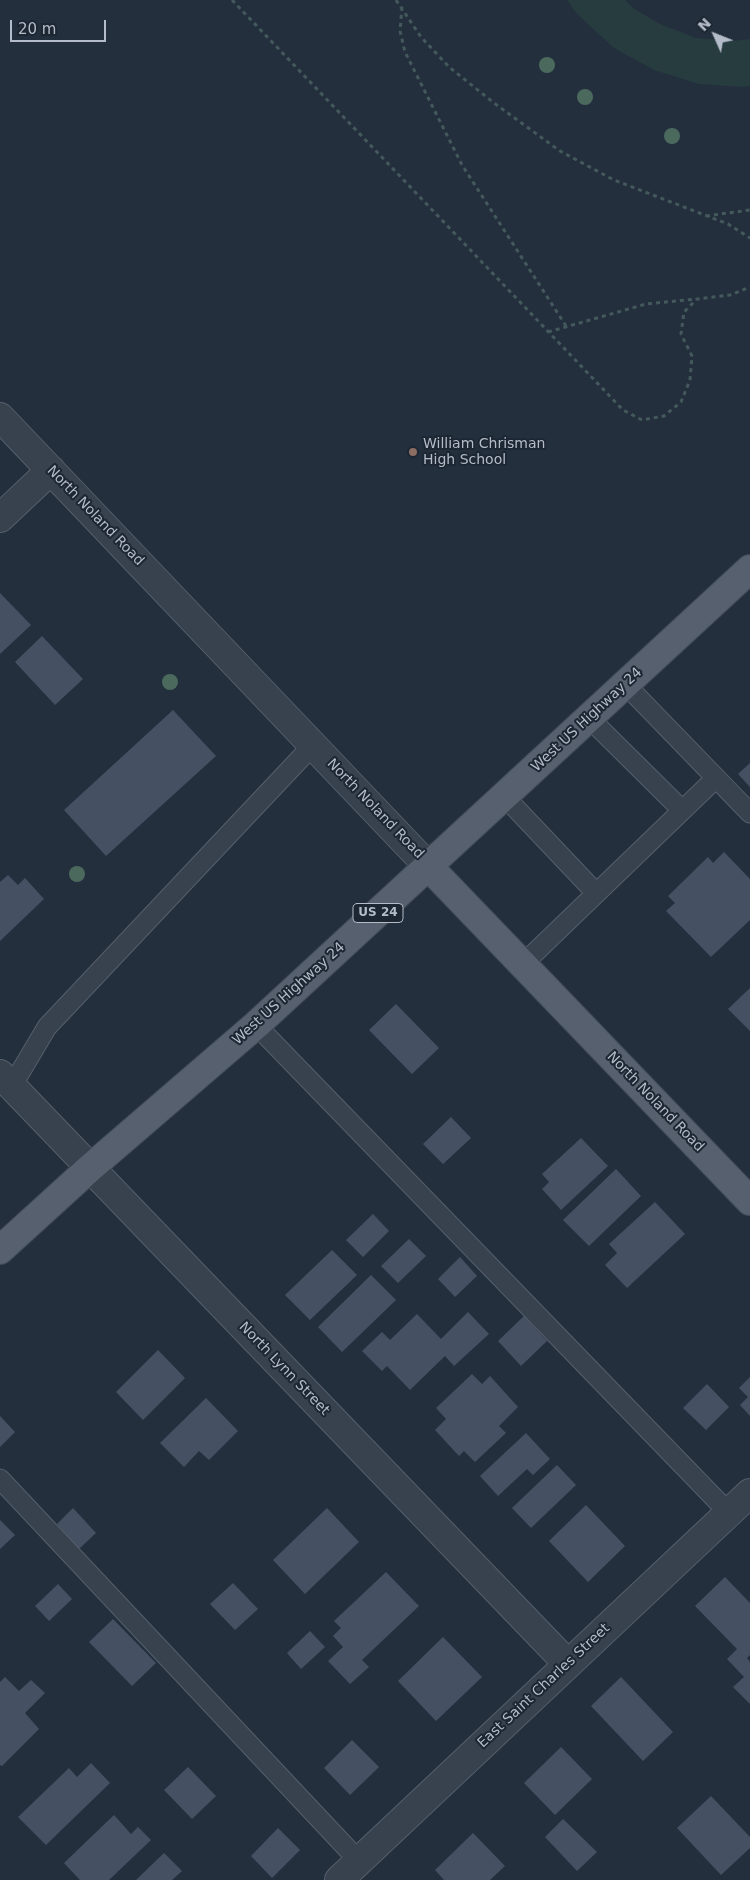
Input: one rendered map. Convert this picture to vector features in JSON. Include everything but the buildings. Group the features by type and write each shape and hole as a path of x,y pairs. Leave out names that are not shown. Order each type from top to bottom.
{"main road":[{"name":"West US Highway 24","path":"0,1250 90,1168 256,1025 750,569"},
{"name":"North Noland Road","path":"429,867 750,1201"}],"street":[{"name":"North Noland Road","path":"0,417 429,867"},
{"path":"0,518 51,470"},
{"name":"North Lynn Street","path":"6,1080 568,1664"},
{"name":"East Saint Charles Street","path":"339,1880 750,1493"}],"lane":[{"path":"625,684 750,813"},
{"path":"589,718 682,810"},
{"path":"6,1080 47,1026 313,745"},
{"path":"524,964 716,778"},
{"path":"505,797 596,893"},
{"path":"256,1025 729,1513"},
{"path":"0,1479 359,1861"}],"path":[{"path":"232,0 623,410 642,420 664,416 681,402 690,380 692,356 681,334 684,312 697,298"},
{"path":"396,0 402,6 421,37 448,67 560,151 614,180 728,224 750,238"},
{"path":"402,6 400,30 405,52 462,166 566,326"},
{"path":"706,216 750,210"},
{"path":"548,332 646,304 730,295 750,287"}],"green space":[{"path":"567,0 625,0 633,8 660,24 696,38 733,41 750,39 750,86 699,84 654,70 614,48 577,14"}],"place":[{"name":"William Chrisman High School","path":"413,452"}]}
